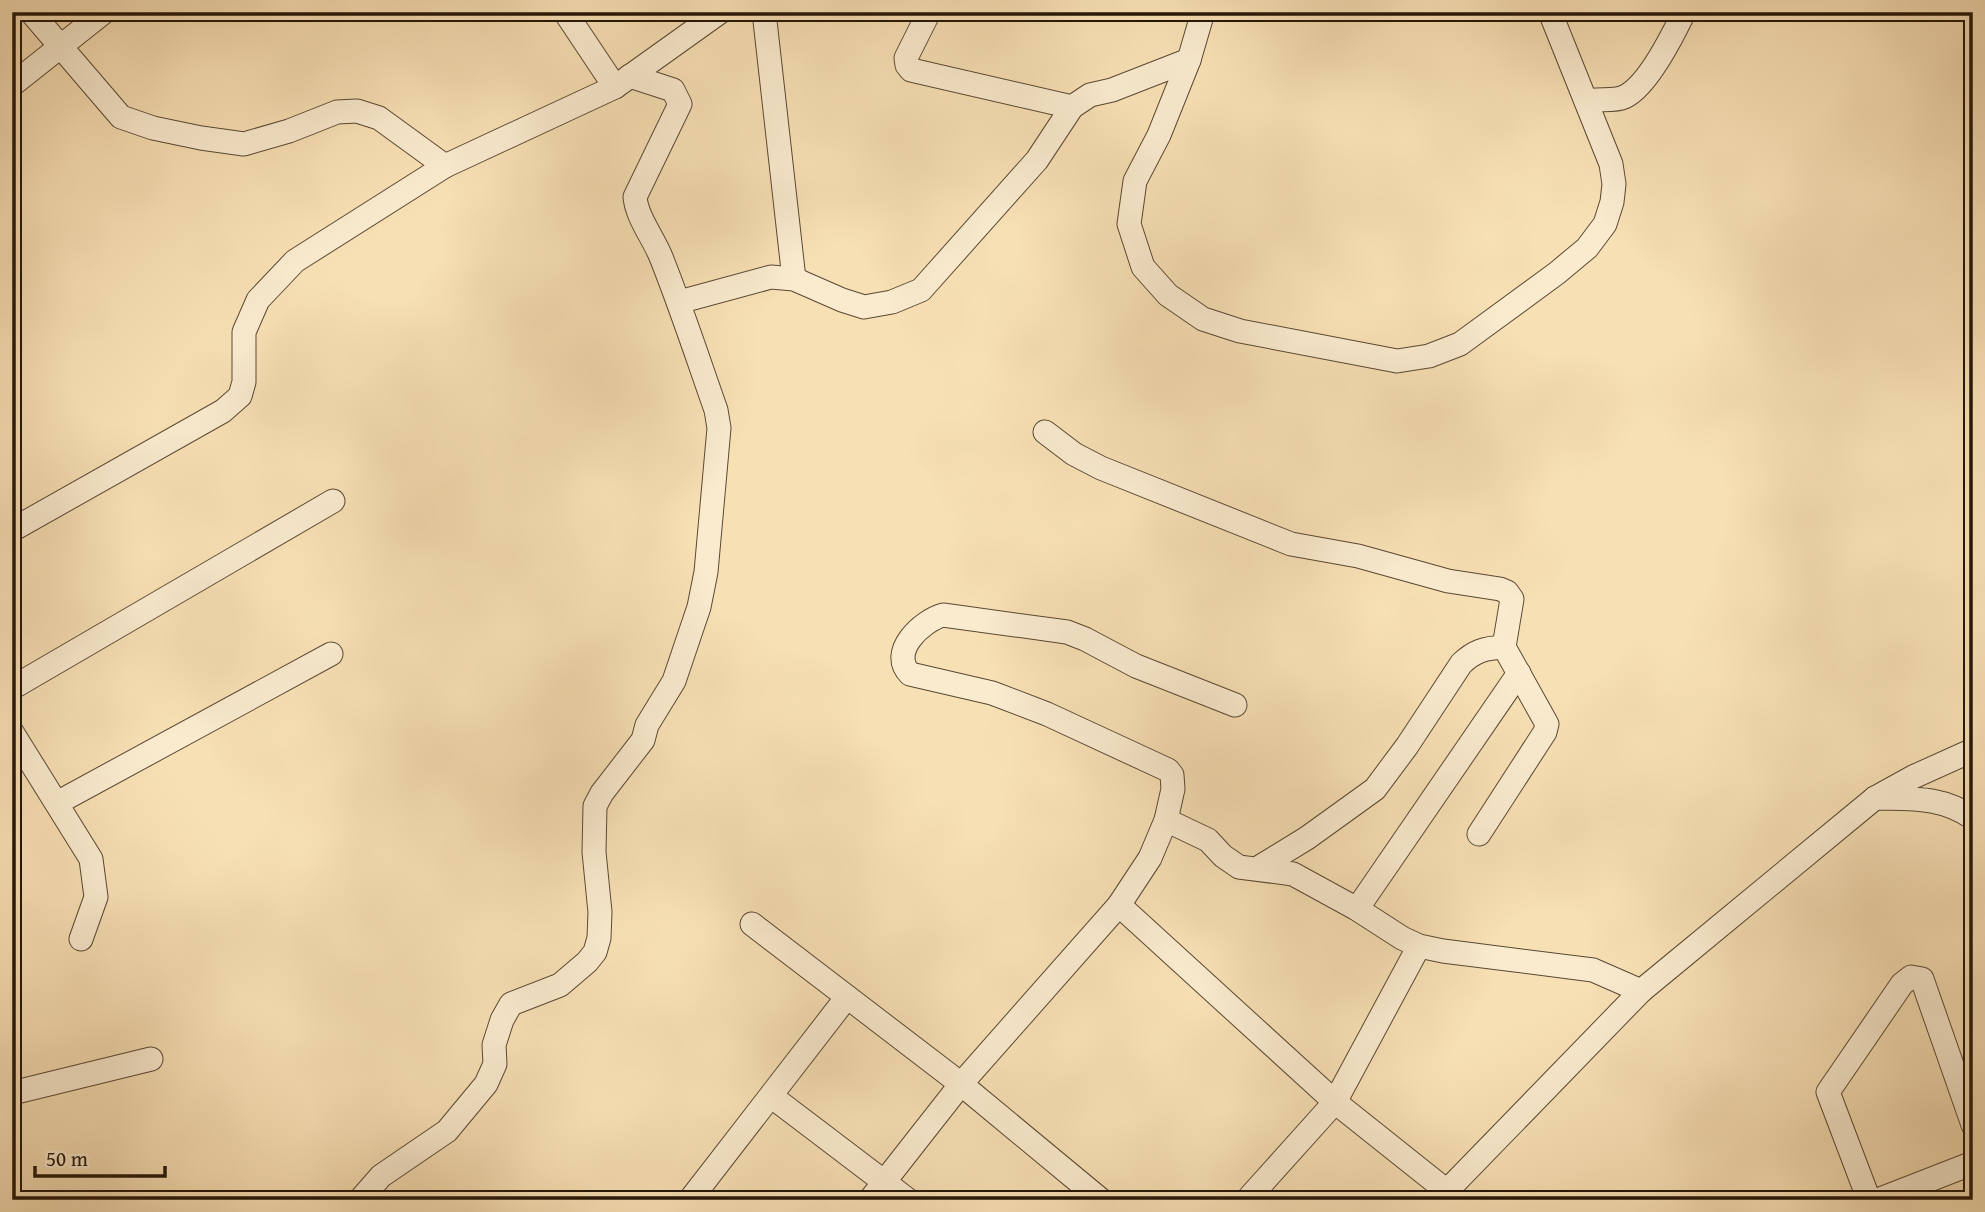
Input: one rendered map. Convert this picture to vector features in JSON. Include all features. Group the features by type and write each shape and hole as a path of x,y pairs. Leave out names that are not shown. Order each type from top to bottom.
{"street":[{"path":"32,12 121,117 153,128 244,144 289,131 337,112 357,111 379,118 445,166"},
{"path":"12,85 104,12"},
{"path":"360,1200 380,1176 447,1131 486,1084 495,1064 494,1045 502,1020 511,1004 560,985 595,952 599,938 600,912 594,852 595,806 643,740 647,725 674,681 699,607 706,572 719,428 716,410 679,302 655,241 636,208 635,197 679,108 679,99 673,90 622,81 565,12"},
{"path":"12,530 223,411 240,396 244,382 244,332 258,300 295,261 445,166 622,81 720,12"},
{"path":"764,12 794,279"},
{"path":"929,12 906,58 911,70 1072,107"},
{"path":"1203,12 1189,60 1159,135 1135,181 1129,224 1143,267 1168,295 1203,319 1240,331 1397,361 1429,356 1460,344 1557,273 1587,248 1605,224 1614,184 1611,164 1550,12"},
{"path":"1586,102 1595,99 1622,99 1637,89 1684,12"},
{"path":"679,302 771,277 794,279 864,307 892,302 921,290 1037,160 1072,107 1090,95 1112,90 1189,60"},
{"path":"1045,432 1074,454 1101,468 1291,544 1359,556 1448,581 1507,592 1512,599 1503,647 1547,724 1545,732 1479,834"},
{"path":"12,688 333,501"},
{"path":"870,1200 961,1084 1119,905 1150,858 1166,820 1173,789 1172,775 1168,770 1047,714 992,693 914,677 906,670 904,660 909,639 924,624 943,615 1067,632 1136,666 1234,705"},
{"path":"1258,868 1307,838 1375,789 1461,664 1471,654 1484,648 1503,647"},
{"path":"57,803 331,654"},
{"path":"1357,909 1519,673"},
{"path":"12,732 91,859 96,897 81,939"},
{"path":"1119,905 1335,1102 1448,1196 1641,991 1874,798 1973,750"},
{"path":"1874,798 1939,800 1973,818"},
{"path":"1166,820 1208,839 1223,856 1239,867 1293,874 1419,946 1593,970 1641,991"},
{"path":"752,924 961,1084 1101,1200"},
{"path":"1247,1200 1335,1102 1419,946"},
{"path":"1869,1200 1828,1092 1902,984 1911,977 1923,979 1973,1125"},
{"path":"690,1200 848,997"},
{"path":"13,1090 151,1059"},
{"path":"771,1096 908,1200"},
{"path":"1878,1200 1973,1164"}]}
